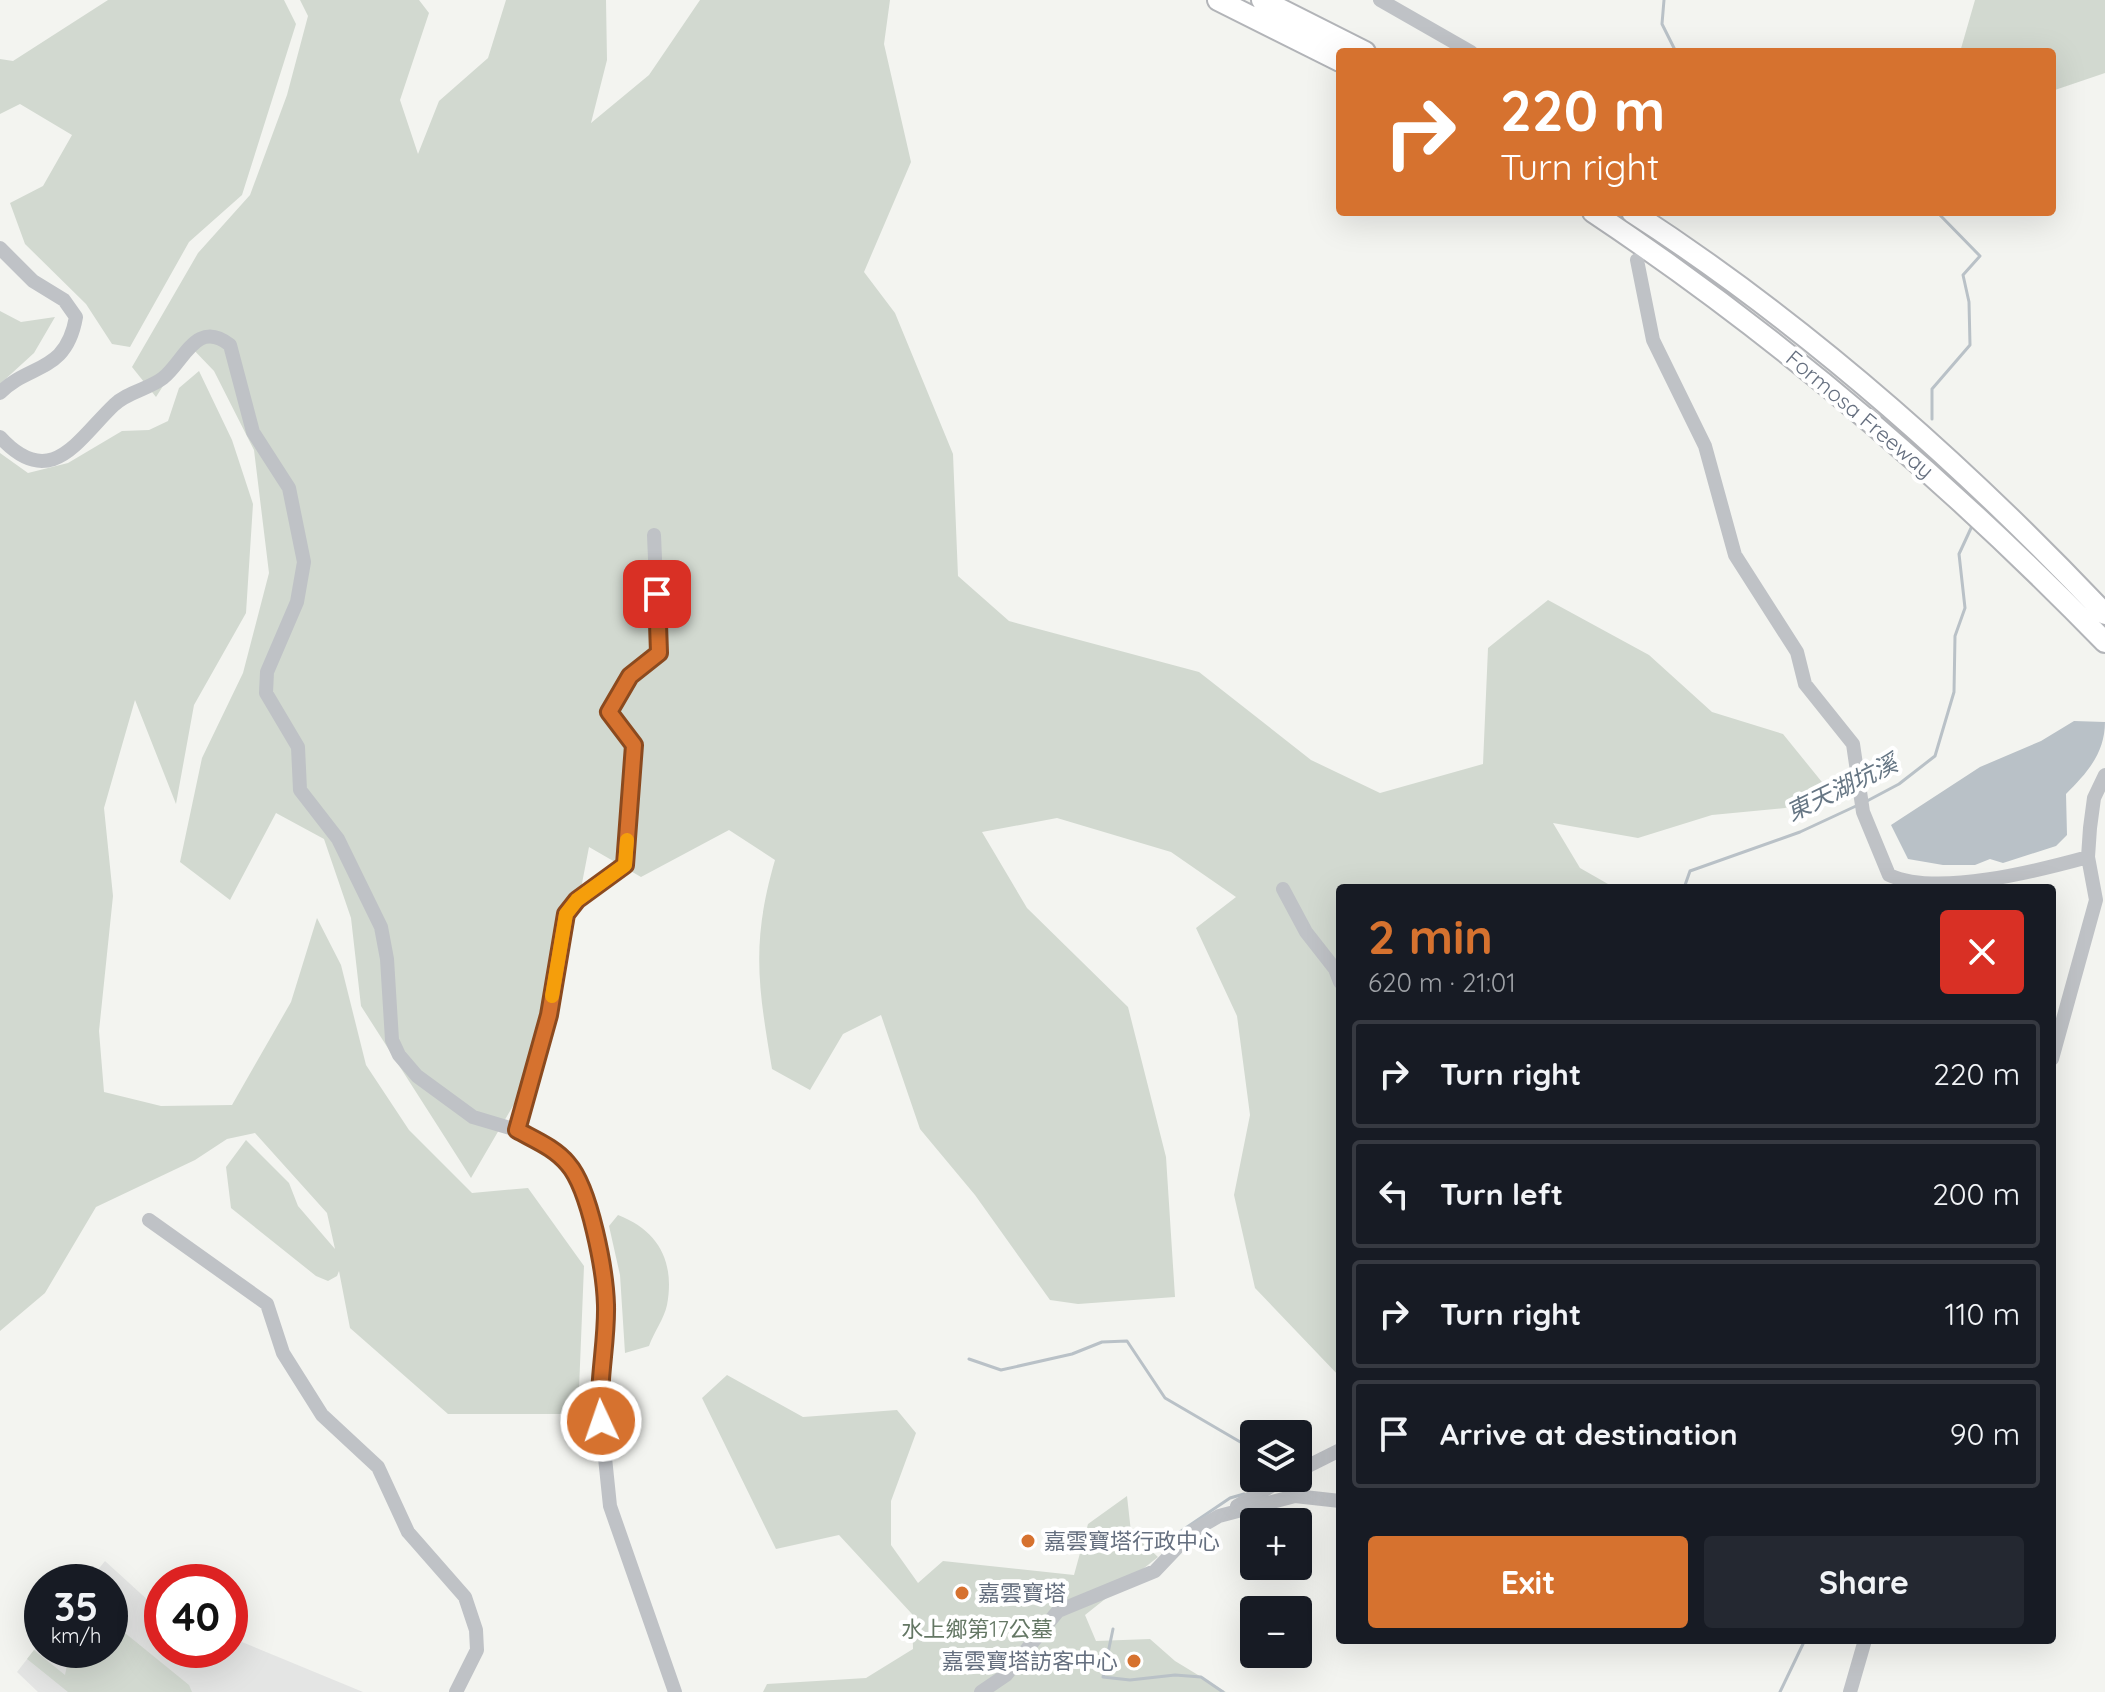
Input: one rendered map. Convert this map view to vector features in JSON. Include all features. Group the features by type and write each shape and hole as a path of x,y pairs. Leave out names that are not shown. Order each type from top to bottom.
{"highway":[{"path":"1218,0 1336,59"},
{"path":"1262,0 1357,48"},
{"name":"Formosa Freeway","path":"1599,216 1758,330 1918,462 1989,527 2105,642"},
{"name":"Formosa Freeway","path":"1638,216 1783,321 1932,444 2105,614"}],"street":[{"path":"1380,0 1464,48"},
{"path":"0,248 33,281 64,300 76,317 68,342 52,362 0,393"},
{"path":"1637,260 1653,340 1705,446 1735,555 1797,652 1805,684 1853,744 1863,812 1889,875 1905,882 1922,884"},
{"path":"0,437 21,456 37,461 57,457 85,440 116,403 164,378 191,344 206,337 220,337 230,345 253,432 289,488 304,562 297,602 265,683 270,702 298,747 300,790 338,839 381,927 387,959 392,1040 399,1055 417,1076 473,1117 517,1130 556,1152 571,1166 593,1229 606,1302 598,1390 610,1506 675,1692"},
{"path":"517,1130 549,1015 566,914 577,900 625,865 634,745 609,712 630,676 659,653 654,535"},
{"path":"2056,1045 2096,900 2088,857 2094,798 2105,775"},
{"path":"1941,884 2019,876 2088,857"},
{"path":"1283,889 1306,932 1336,972"},
{"path":"149,1220 267,1304 283,1353 322,1415 378,1467 408,1532 465,1597 476,1630 477,1650 456,1692"},
{"path":"1312,1464 1336,1452"},
{"path":"981,1692 1006,1675 1058,1611 1155,1571 1193,1531 1261,1492"},
{"path":"1219,1516 1295,1496 1336,1501"},
{"path":"1850,1692 1864,1644"}],"shaded area":[{"path":"2074,721 2105,722 2104,733 2093,762 2066,794 2067,835 2056,846 2003,863 1990,859 1975,865 1943,865 1908,859 1891,825 1980,767 2041,741"},
{"path":"128,1582 144,1597 144,1668 248,1668 248,1644 363,1692 38,1692 17,1672 24,1663 24,1668 128,1668"}],"green space":[{"path":"108,0 284,0 296,24 242,195 189,242 130,347 112,344 86,304 25,244 10,203 43,186 72,135 20,104 0,114 0,59 13,61"},
{"path":"300,0 419,0 429,13 400,100 418,154 439,101 488,58 506,0 606,0 607,60 591,123 649,75 700,0 890,0 884,44 911,162 864,272 895,313 953,454 958,576 1009,621 1199,672 1311,760 1380,793 1483,764 1488,648 1548,600 1649,655 1712,712 1783,734 1830,792 1785,808 1712,815 1638,838 1553,823 1580,868 1608,884 1336,884 1336,1373 1255,1288 1234,1195 1250,1115 1237,1016 1196,928 1236,897 1171,852 1057,818 982,832 1027,908 1128,1007 1166,1157 1175,1297 1078,1304 1050,1300 975,1195 920,1129 881,1015 843,1034 810,1090 772,1069 759,964 762,916 775,860 729,830 641,877 589,847 552,1039 471,1178 361,1006 351,918 324,839 276,813 230,900 180,862 202,758 243,673 269,573 254,450 214,371 189,345 156,397 132,367 198,253 250,195 287,95 308,16"},
{"path":"1975,0 2105,0 2105,73 2056,90 2056,48 1961,48"},
{"path":"0,311 21,322 55,317 34,353 0,384"},
{"path":"199,371 232,440 253,504 246,613 194,705 176,804 135,700 104,808 113,896 99,1031 104,1092 161,1106 232,1105 291,1002 317,918 341,965 366,1065 409,1130 472,1193 528,1188 584,1266 578,1414 448,1414 350,1328 339,1271 328,1281 316,1276 231,1208 226,1167 246,1140 289,1183 298,1206 335,1249 327,1213 255,1133 227,1139 195,1160 96,1207 45,1293 0,1331 0,453 28,473 68,463 122,431 149,430 168,421 179,388"},
{"path":"618,1215 654,1239 666,1262 669,1289 666,1310 649,1346 625,1353 620,1275 609,1226"},
{"name":"水上鄉第17公墓","path":"727,1375 803,1417 897,1410 916,1433 891,1501 891,1545 918,1583 943,1561 1074,1575 1088,1524 1127,1496 1131,1532 1158,1557 1085,1615 1096,1641 1150,1639 1175,1661 1226,1692 763,1692 767,1684 866,1678 913,1649 912,1614 839,1535 776,1549 702,1398"},
{"path":"128,1635 144,1648 144,1668 168,1668 189,1685 192,1692 68,1692 38,1668 56,1668 65,1675 66,1668 128,1668"}],"waterway":[{"name":"東天湖坑溪","path":"1664,0 1662,24 1674,48"},
{"name":"東天湖坑溪","path":"1932,419 1932,389 1970,345 1969,302 1963,275 1980,256 1941,216"},
{"name":"東天湖坑溪","path":"1867,801 1899,784 1935,756 1954,692 1955,636 1965,608 1959,554 1972,526"},
{"name":"東天湖坑溪","path":"1685,884 1690,871 1800,832 1856,806"},
{"path":"969,1359 1001,1370 1072,1354 1102,1342 1127,1341 1165,1398 1240,1442"},
{"path":"1162,1544 1230,1498 1244,1494"},
{"path":"1113,1629 1103,1677 1130,1680 1175,1675 1201,1677 1223,1692"},
{"name":"東天湖坑溪","path":"1780,1692 1803,1644"}],"slow traffic":[{"path":"552,996 566,914 577,900 625,865 627,840"}],"place":[{"name":"嘉雲寶塔行政中心","path":"1028,1541"},
{"name":"嘉雲寶塔","path":"962,1593"},
{"name":"嘉雲寶塔訪客中心","path":"1134,1661"}],"route":[{"path":"601,1421 598,1390 606,1302 593,1229 583,1194 571,1166 556,1152 517,1130 549,1015 566,914 577,900 625,865 634,745 609,712 630,676 659,653 657,594"}]}
